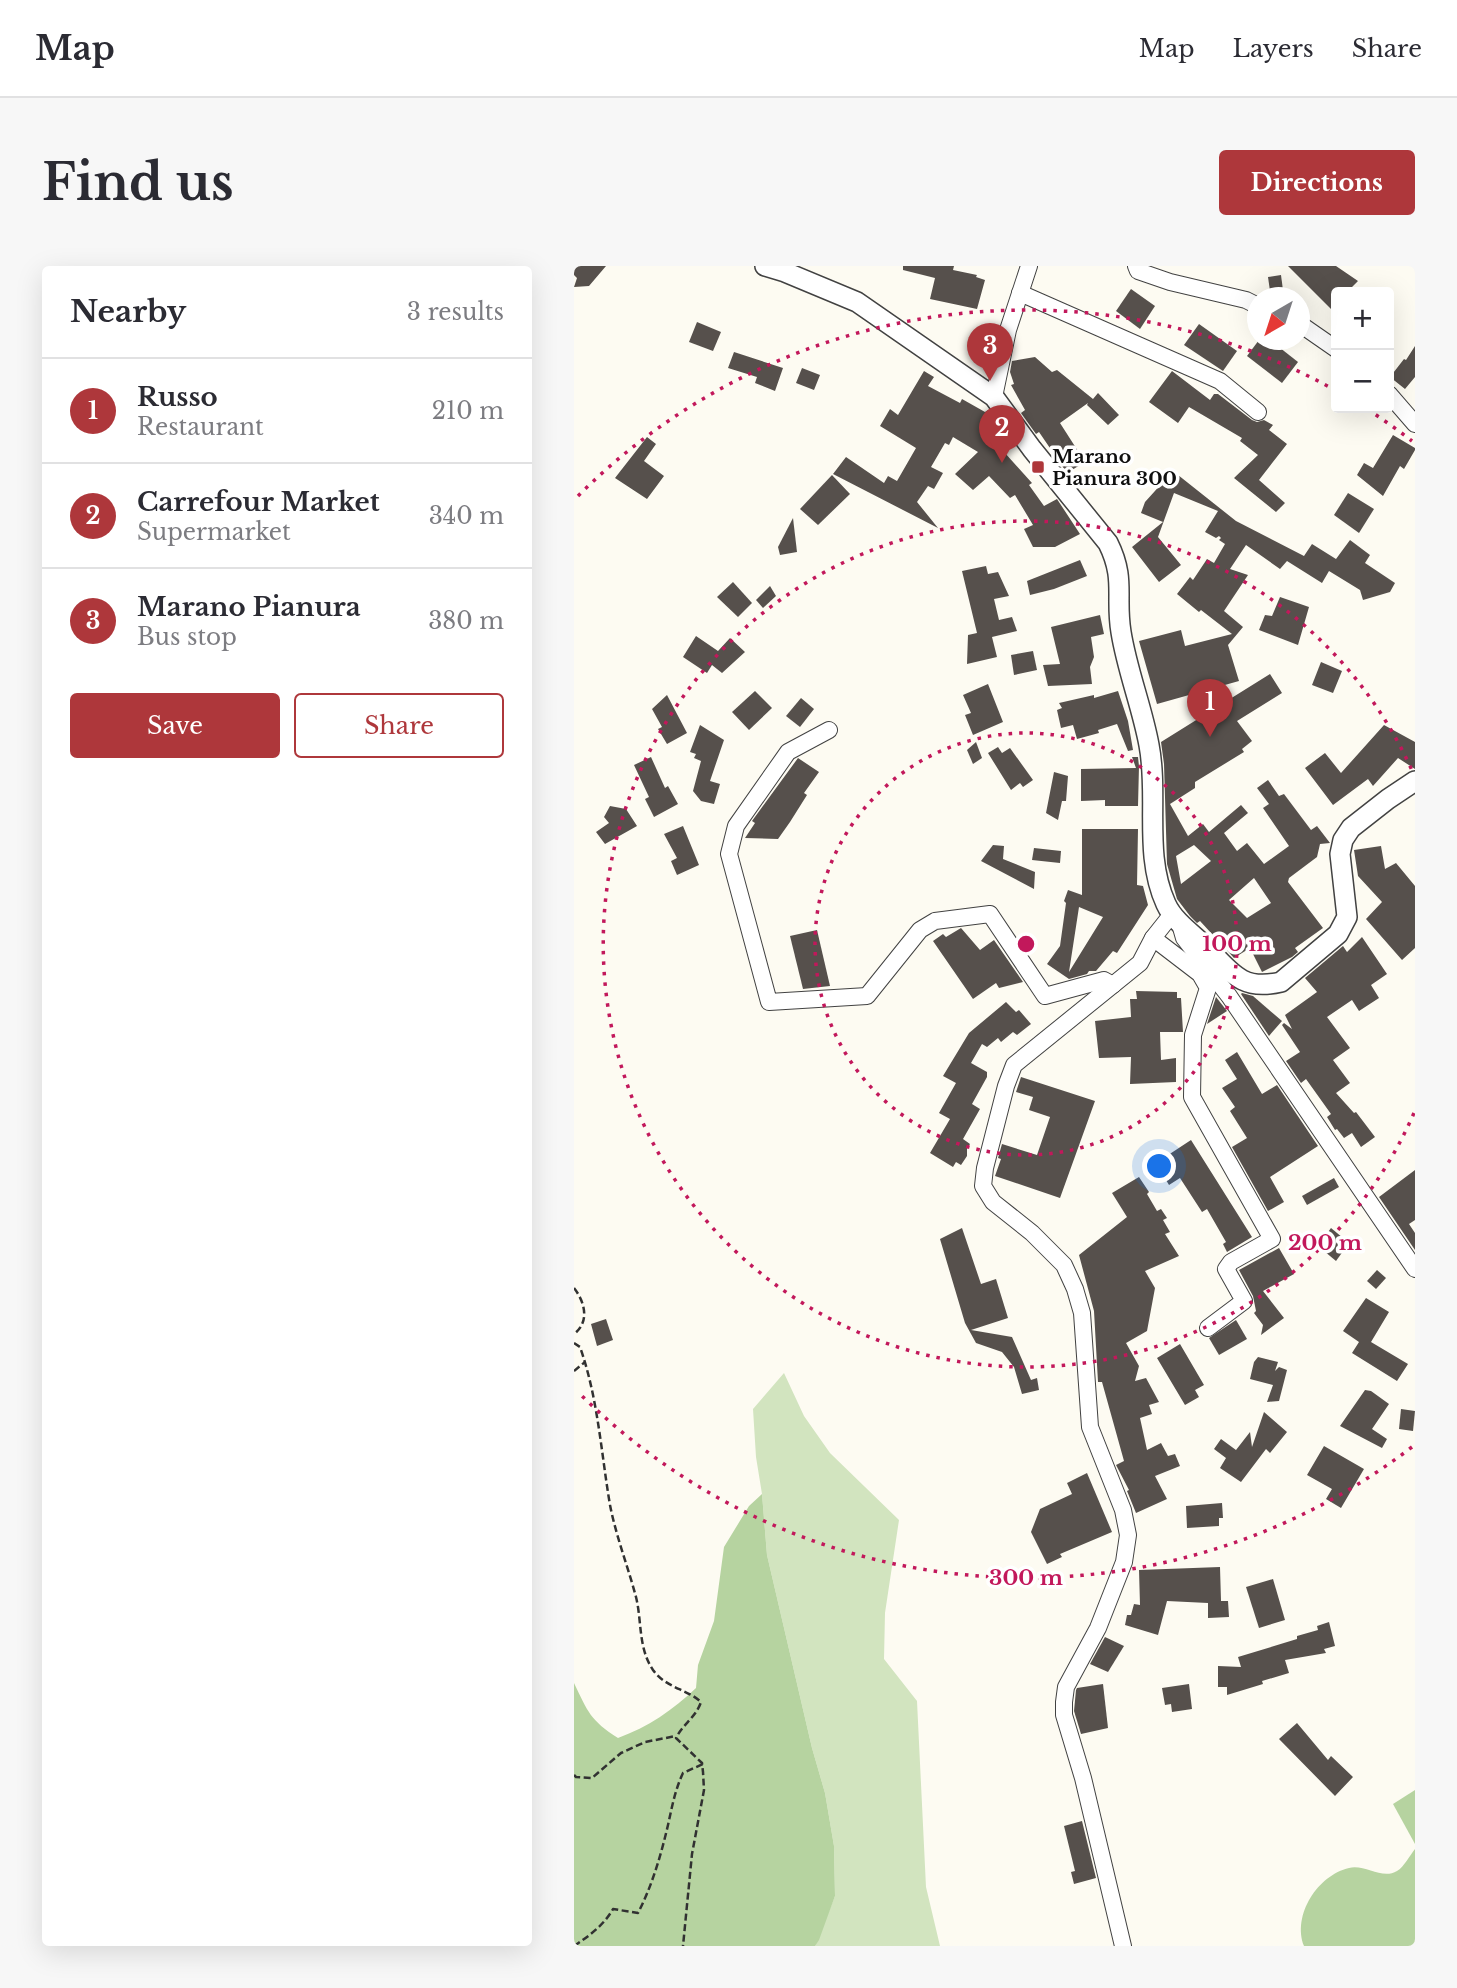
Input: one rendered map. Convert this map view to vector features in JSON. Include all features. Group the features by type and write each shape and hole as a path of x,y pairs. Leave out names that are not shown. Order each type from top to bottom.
{"street":[{"path":"765,266 857,302 994,397 1108,543 1120,577 1119,622 1124,652 1149,746 1156,859 1165,903 1176,918 1236,978 1253,985 1282,982 1338,934 1347,917 1347,896 1340,853 1343,840 1351,828 1415,780"},
{"path":"994,397 1008,330 1029,266"},
{"path":"1136,266 1138,271 1170,282 1247,300"},
{"path":"1020,293 1220,381 1258,412"},
{"path":"1310,331 1331,346"},
{"path":"1394,400 1415,424"},
{"path":"829,730 788,752 736,826 729,854 769,1002 867,996 920,930 935,921 990,915 1045,996 1104,980 1114,985"},
{"path":"1123,1946 1083,1778 1064,1716 1063,1702 1066,1687 1098,1628 1124,1562 1128,1535 1123,1510 1090,1427 1083,1313 1075,1289 1064,1265 1032,1233 993,1202 983,1186 1006,1086 1014,1065 1140,963 1153,938 1176,918"},
{"path":"1176,918 1184,938 1229,996 1415,1269"},
{"path":"1153,938 1200,974 1208,988 1193,1035 1192,1097 1272,1239 1231,1262 1226,1269 1244,1301 1208,1328"}],"path":[{"path":"574,1288 585,1311 583,1323 574,1334"},
{"path":"574,1343 580,1348 595,1397 611,1507 637,1600 641,1640 653,1670 674,1689 692,1695 701,1702 696,1714 676,1738 703,1764 704,1790 692,1854 682,1946"},
{"path":"574,1371 585,1362"},
{"path":"574,1775 592,1778 621,1753 645,1742 677,1736"},
{"path":"574,1946 609,1918 613,1909 638,1913 650,1890 668,1826 674,1793 683,1773 703,1764"}],"green space":[{"path":"784,1373 804,1416 830,1453 899,1520 885,1613 884,1659 917,1701 926,1887 940,1946 815,1946 835,1896 834,1846 825,1793 767,1555 753,1409"},
{"path":"762,1494 767,1555 825,1793 834,1846 835,1896 819,1940 815,1946 574,1946 574,1683 591,1715 618,1738 660,1717 696,1688 698,1665 714,1621 724,1547 749,1506"},
{"path":"1415,1790 1415,1844 1393,1804"},
{"path":"1415,1849 1415,1946 1304,1946 1301,1934 1305,1910 1310,1898 1327,1879 1338,1872 1355,1867 1385,1874 1397,1871"}],"building":[{"path":"574,266 606,266 589,286 574,287 577,278 574,275"},
{"path":"903,266 954,266 953,270 977,275 976,277 985,280 977,309 930,299 935,278 903,270"},
{"path":"1288,266 1336,266 1358,281 1352,287 1331,287 1331,309"},
{"path":"1281,275 1283,287 1269,287 1268,277"},
{"path":"1131,289 1155,306 1140,329 1116,311"},
{"path":"697,322 721,332 713,351 689,342"},
{"path":"1199,324 1237,351 1223,371 1184,345"},
{"path":"1415,346 1415,377 1405,389 1394,380 1394,372 1404,359 1406,360"},
{"path":"1252,350 1283,350 1298,362 1282,383 1247,356"},
{"path":"734,352 783,368 775,391 755,383 757,377 728,368"},
{"path":"1035,357 1052,372 1057,370 1093,399 1098,393 1119,415 1108,425 1088,403 1060,423 1085,462 1067,473 1039,432 1036,434 1021,413 1025,410 1011,385 1014,384 1010,372 1012,361"},
{"path":"802,368 820,375 814,390 796,383"},
{"path":"924,371 934,377 928,386 960,403 962,399 985,412 988,410 997,421 986,432 1032,483 1029,485 1044,506 1057,499 1080,534 1055,547 1033,547 1024,529 1033,525 1015,495 1010,498 989,476 973,490 955,474 978,452 953,437 949,445 945,443 931,467 943,473 934,489 928,486 917,502 938,528 833,474 846,457 884,483 888,476 897,481 916,448 880,426 890,409 898,415"},
{"path":"1172,371 1210,400 1214,394 1218,394 1252,420 1264,420 1273,425 1269,430 1287,444 1259,480 1285,503 1276,512 1234,478 1258,455 1240,441 1242,438 1189,407 1178,423 1149,402"},
{"path":"1393,435 1415,450 1404,469 1400,466 1383,496 1357,475 1364,463 1373,468"},
{"path":"647,437 656,444 644,461 664,476 647,499 615,478"},
{"path":"1173,471 1236,521 1304,556 1312,544 1336,559 1350,540 1370,555 1365,563 1395,583 1390,592 1363,600 1360,590 1329,571 1322,583 1287,561 1280,569 1246,545 1230,569 1248,575 1224,611 1243,627 1228,645 1239,681 1157,704 1139,641 1181,630 1185,646 1232,634 1177,594 1190,577 1193,580 1207,559 1214,563 1225,544 1219,540 1219,536 1216,538 1205,532 1218,511 1174,493 1158,537 1181,565 1159,582 1132,547 1163,522 1141,513 1145,502"},
{"path":"832,475 850,494 818,525 800,509"},
{"path":"1348,493 1374,509 1359,533 1334,515"},
{"path":"793,518 797,552 780,555 778,547"},
{"path":"1080,560 1087,576 1030,595 1027,581"},
{"path":"986,566 988,574 998,572 1009,596 994,599 999,620 1012,617 1017,631 992,637 997,657 967,664 968,635 977,633 962,571"},
{"path":"733,582 752,603 738,617 717,597"},
{"path":"770,586 776,596 763,608 756,600"},
{"path":"1280,597 1309,607 1298,645 1259,630 1265,615 1272,616"},
{"path":"1100,615 1104,634 1091,637 1094,657 1090,667 1092,684 1048,686 1043,665 1060,664 1051,627"},
{"path":"696,636 718,651 730,638 745,652 722,673 712,665 707,673 683,657"},
{"path":"1033,651 1037,670 1014,675 1011,655"},
{"path":"1321,662 1342,671 1333,693 1312,685"},
{"path":"1270,674 1282,693 1237,721 1252,741 1242,749 1244,752 1195,782 1195,788 1170,804 1188,836 1203,824 1209,832 1241,805 1248,813 1224,833 1237,851 1247,843 1264,864 1289,846 1263,808 1269,804 1257,788 1268,780 1279,796 1284,794 1311,830 1317,826 1330,843 1320,844 1317,857 1289,878 1288,882 1323,928 1295,948 1298,952 1292,957 1262,972 1250,948 1234,958 1200,921 1197,923 1190,916 1177,899 1167,864 1161,742","holes":["1194,845 1211,861 1181,884 1176,856","1254,878 1271,903 1247,918 1229,900"]},
{"path":"988,684 1003,722 973,735 965,715 971,713 963,695"},
{"path":"755,691 772,708 749,730 732,712"},
{"path":"1118,691 1128,721 1133,750 1128,751 1117,724 1098,730 1099,733 1077,739 1073,725 1061,728 1057,710 1062,708 1059,703"},
{"path":"667,695 687,733 667,744 658,729 662,727 652,709"},
{"path":"801,698 814,709 800,727 786,716"},
{"path":"700,725 724,740 710,781 720,784 714,804 701,801 693,791 701,761 694,758 696,754 690,752"},
{"path":"1384,725 1415,742 1415,769 1398,758 1373,786 1368,779 1333,805 1305,768 1325,753 1341,773"},
{"path":"976,742 982,758 973,764 967,750"},
{"path":"998,747 1002,753 1010,748 1033,780 1023,787 1020,783 1011,790 988,753"},
{"path":"651,757 665,788 668,786 678,804 654,817 645,799 649,797 634,765"},
{"path":"1132,757 1138,757 1138,806 1105,806 1105,800 1081,801 1081,769 1136,768"},
{"path":"798,758 819,772 804,793 807,795 790,822 778,839 745,838 755,823 752,821"},
{"path":"1054,772 1068,776 1066,801 1062,801 1058,820 1046,813"},
{"path":"610,806 626,809 637,826 605,844 596,832 609,823 604,817"},
{"path":"683,826 699,865 677,875 671,861 677,858 664,834"},
{"path":"1082,829 1138,829 1137,885 1143,886 1148,905 1117,953 1113,951 1096,971 1069,979 1047,964 1060,946 1066,903 1064,901 1068,890 1082,895","holes":["1079,907 1103,917 1069,972"]},
{"path":"993,845 1004,846 1003,859 1035,872 1034,889 981,861"},
{"path":"1381,846 1385,869 1396,863 1415,886 1415,948 1402,960 1366,919 1382,902 1358,876 1354,850"},
{"path":"1034,848 1061,851 1060,863 1032,860"},
{"path":"961,928 980,950 994,940 1023,982 999,988 996,983 973,999 933,941 943,934 946,937"},
{"path":"817,930 830,986 803,989 790,936"},
{"path":"1362,937 1387,974 1371,985 1379,998 1359,1011 1352,1000 1327,1017 1350,1048 1333,1060 1350,1083 1336,1093 1354,1113 1356,1112 1375,1137 1361,1147 1352,1133 1344,1138 1335,1130 1327,1117 1331,1114 1306,1079 1301,1083 1286,1061 1300,1052 1282,1025 1284,1023 1292,1029 1285,1015 1317,992 1305,978 1343,946 1347,952"},
{"path":"1136,991 1177,992 1177,998 1181,998 1183,1032 1160,1032 1161,1060 1176,1058 1176,1082 1130,1084 1131,1057 1099,1058 1095,1021 1131,1017 1130,999 1137,999"},
{"path":"1241,994 1253,996 1282,1021 1269,1036"},
{"path":"1216,997 1227,1011 1207,1024"},
{"path":"1006,1002 1016,1012 1019,1010 1031,1024 1017,1035 1013,1032 1001,1042 998,1038 987,1047 982,1044 971,1063 987,1072 987,1077 972,1104 980,1109 963,1139 970,1144 967,1156 961,1165 956,1162 953,1167 930,1153 950,1119 939,1113 956,1083 943,1076 969,1033"},
{"path":"1237,1052 1262,1094 1277,1085 1318,1146 1270,1177 1284,1202 1268,1211 1232,1147 1247,1138 1230,1111 1235,1107 1222,1088 1237,1079 1225,1060"},
{"path":"1021,1077 1095,1101 1060,1198 995,1176 1001,1159 998,1158 1002,1144 1037,1155 1050,1117 1029,1110 1033,1097 1016,1092"},
{"path":"1191,1140 1252,1237 1227,1252 1223,1244 1226,1242 1207,1209 1202,1212 1180,1178 1169,1185 1156,1163"},
{"path":"1415,1170 1415,1220 1409,1224 1415,1233 1415,1250 1379,1197"},
{"path":"1139,1177 1157,1211 1161,1209 1167,1218 1163,1220 1170,1232 1165,1234 1179,1256 1145,1271 1155,1288 1147,1331 1126,1343 1139,1366 1135,1381 1146,1378 1159,1402 1149,1405 1152,1414 1140,1418 1147,1450 1161,1443 1168,1456 1175,1454 1180,1466 1155,1476 1167,1499 1136,1513 1127,1491 1129,1490 1116,1465 1124,1461 1102,1382 1098,1382 1094,1311 1079,1255 1127,1217 1112,1193"},
{"path":"1334,1178 1339,1187 1307,1205 1302,1196"},
{"path":"962,1228 981,1284 996,1279 1008,1318 971,1330 1012,1337 1031,1380 1037,1378 1039,1390 1022,1394 1014,1367 1002,1352 976,1343 965,1323 940,1239"},
{"path":"1331,1228 1349,1243 1336,1261 1318,1246"},
{"path":"1279,1248 1294,1274 1263,1291 1284,1318 1261,1335 1263,1325 1254,1313 1256,1311 1253,1296 1239,1270"},
{"path":"1377,1270 1386,1278 1376,1289 1367,1281"},
{"path":"1366,1298 1389,1312 1371,1342 1408,1364 1397,1381 1352,1353 1359,1342 1343,1331"},
{"path":"606,1319 613,1340 597,1346 591,1324"},
{"path":"1236,1320 1247,1339 1219,1355 1209,1338"},
{"path":"1180,1344 1204,1385 1195,1390 1199,1397 1185,1405 1157,1358"},
{"path":"1258,1357 1278,1362 1275,1371 1279,1367 1287,1370 1279,1401 1267,1402 1273,1385 1250,1379"},
{"path":"1365,1390 1371,1391 1389,1404 1372,1429 1387,1439 1382,1448 1340,1426"},
{"path":"1401,1409 1415,1411 1413,1431 1399,1429"},
{"path":"1264,1412 1287,1432 1270,1453 1266,1449 1241,1482 1220,1468 1226,1458 1214,1449 1221,1439 1236,1450 1250,1432 1252,1447"},
{"path":"1324,1446 1364,1469 1341,1508 1326,1499 1332,1489 1307,1475"},
{"path":"1087,1473 1112,1532 1060,1554 1062,1557 1047,1564 1031,1532 1040,1509 1072,1494 1067,1483"},
{"path":"1222,1503 1223,1518 1219,1518 1219,1526 1187,1528 1186,1506"},
{"path":"1220,1567 1221,1601 1228,1601 1229,1617 1208,1618 1208,1603 1167,1601 1158,1635 1125,1625 1127,1615 1131,1615 1134,1604 1140,1605 1139,1570"},
{"path":"1273,1579 1285,1620 1259,1628 1246,1587"},
{"path":"1329,1622 1335,1646 1324,1649 1326,1653 1285,1660 1289,1673 1262,1681 1263,1684 1227,1695 1227,1687 1218,1687 1218,1666 1241,1667 1238,1657 1297,1639 1297,1636 1318,1630 1317,1626"},
{"path":"1105,1637 1124,1646 1108,1672 1090,1664"},
{"path":"1103,1684 1108,1728 1081,1734 1074,1711 1076,1690"},
{"path":"1189,1684 1192,1709 1172,1712 1171,1704 1165,1705 1162,1688"},
{"path":"1297,1723 1328,1760 1331,1756 1353,1777 1335,1796 1279,1739"},
{"path":"1082,1821 1096,1878 1074,1884 1071,1872 1075,1871 1064,1826"}],"place":[{"name":"Marano Pianura","path":"990,381"},
{"name":"Carrefour Market","path":"1002,463"},
{"name":"Marano Pianura 300","path":"1038,467"},
{"name":"Russo","path":"1210,737"}]}
